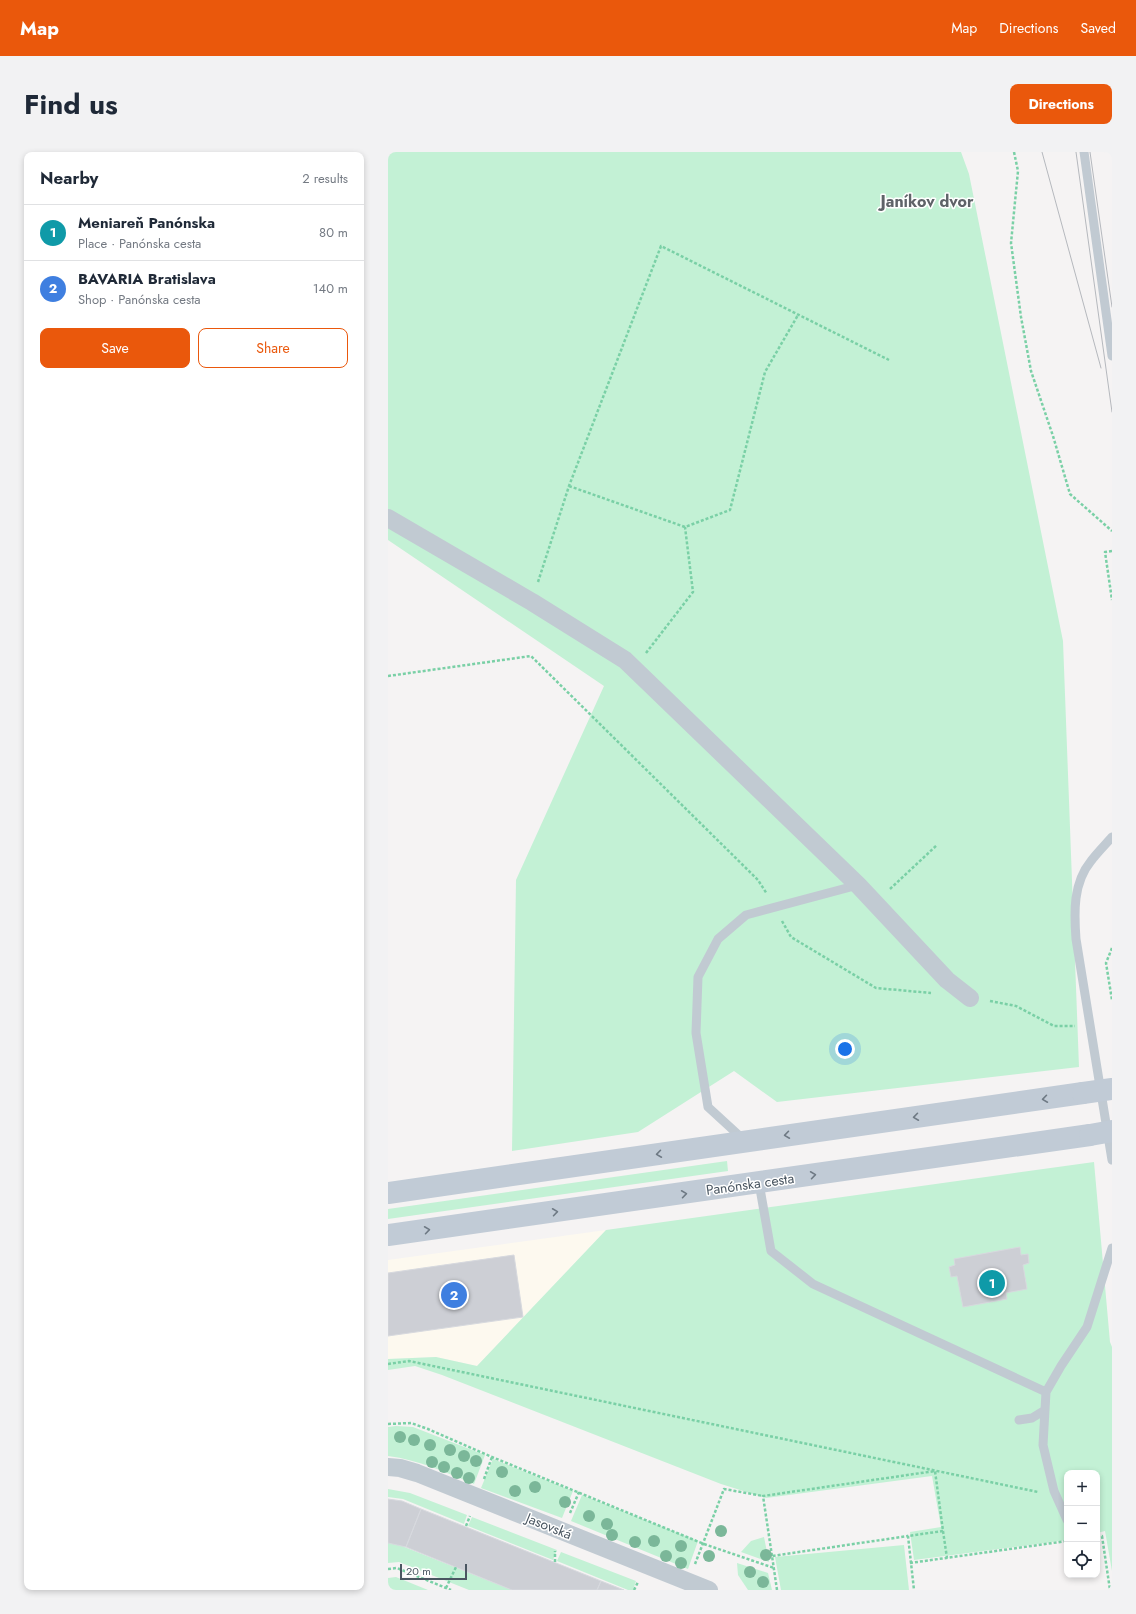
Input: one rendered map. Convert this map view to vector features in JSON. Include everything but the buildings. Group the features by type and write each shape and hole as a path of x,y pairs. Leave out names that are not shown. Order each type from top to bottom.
{"main road":[{"path":"388,1193 1112,1089"},
{"name":"Panónska cesta","path":"388,1235 1112,1132"}],"street":[{"path":"388,518 532,602 625,660 858,885 947,980 970,998"},
{"name":"Jasovská","path":"388,1467 400,1468 417,1473 709,1590"}],"lane":[{"path":"1084,152 1112,356"},
{"path":"1112,838 1090,862 1079,885 1074,906 1076,939 1112,1160"},
{"path":"746,1141 708,1108 696,1033 698,977 718,939 746,915 858,885"},
{"path":"759,1183 771,1251 813,1284 1046,1392"},
{"path":"1064,1513 1054,1491 1043,1445 1046,1392 1087,1327 1112,1248"},
{"path":"1019,1420 1032,1418 1045,1410"}],"path":[{"path":"1014,152 1018,171 1010,243 1031,371 1053,436 1070,494 1112,531"},
{"path":"532,602 569,486 661,246 889,360"},
{"path":"569,486 685,527 730,510 765,372 798,315"},
{"path":"634,668 693,592 685,527"},
{"path":"1112,551 1105,552 1112,600"},
{"path":"388,676 531,656 758,880 791,937 876,988 970,998 1016,1006 1054,1026 1090,1026"},
{"path":"875,903 937,845"},
{"path":"1112,948 1106,963 1112,1000"},
{"path":"388,1364 410,1361 1040,1492"},
{"path":"388,1424 411,1423 428,1429 492,1458 704,1544 774,1568"},
{"path":"704,1544 724,1489 763,1496 935,1471"},
{"path":"935,1471 947,1558"},
{"path":"763,1496 777,1590"},
{"path":"466,1526 471,1514"},
{"path":"772,1556 943,1531"},
{"path":"908,1536 914,1590"},
{"path":"1100,1536 1102,1536 1110,1590"},
{"path":"910,1563 1064,1541"},
{"path":"555,1562 556,1546"},
{"path":"446,1588 456,1567"},
{"path":"388,1570 397,1568 452,1590"}],"shaded area":[{"path":"606,1230 477,1366 436,1357 388,1359 388,1260"}],"green space":[{"path":"388,152 961,152 969,174 1063,641 1079,1067 777,1102 734,1071 638,1132 512,1151 516,880 604,686 388,540"},
{"path":"727,1161 728,1171 388,1219 388,1209"},
{"path":"1094,1162 1110,1342 1112,1347 1112,1571 1105,1531 1100,1532 1100,1470 1064,1470 1064,1540 914,1560 910,1532 941,1527 932,1476 766,1498 721,1484 442,1375 415,1366 388,1370 388,1359 436,1357 477,1366 606,1230"},
{"path":"388,1427 413,1427 485,1455 474,1484 421,1463 388,1456"},
{"path":"493,1459 573,1491 562,1518 481,1488"},
{"path":"388,1489 410,1493 467,1515 464,1524 403,1499 388,1497"},
{"path":"582,1495 698,1541 688,1569 571,1521"},
{"path":"472,1517 557,1550 553,1560 468,1526"},
{"path":"764,1537 769,1562 741,1552 751,1541"},
{"path":"388,1543 397,1544 512,1590 469,1590 399,1562 388,1563"},
{"path":"904,1545 909,1590 781,1590 775,1557"},
{"path":"561,1552 636,1581 633,1590 628,1590 557,1561"},
{"path":"737,1563 768,1573 772,1590 748,1590 738,1575"},
{"path":"396,1577 428,1590 388,1590 388,1578"}],"tram line":[{"path":"1042,152 1101,368"},
{"path":"1076,152 1112,412"},
{"path":"1090,152 1112,307"}],"place":[{"name":"Meniareň Panónska","path":"992,1283"},
{"name":"BAVARIA Bratislava","path":"454,1295"}],"district":[{"name":"Janíkov dvor","path":"927,201"}]}
